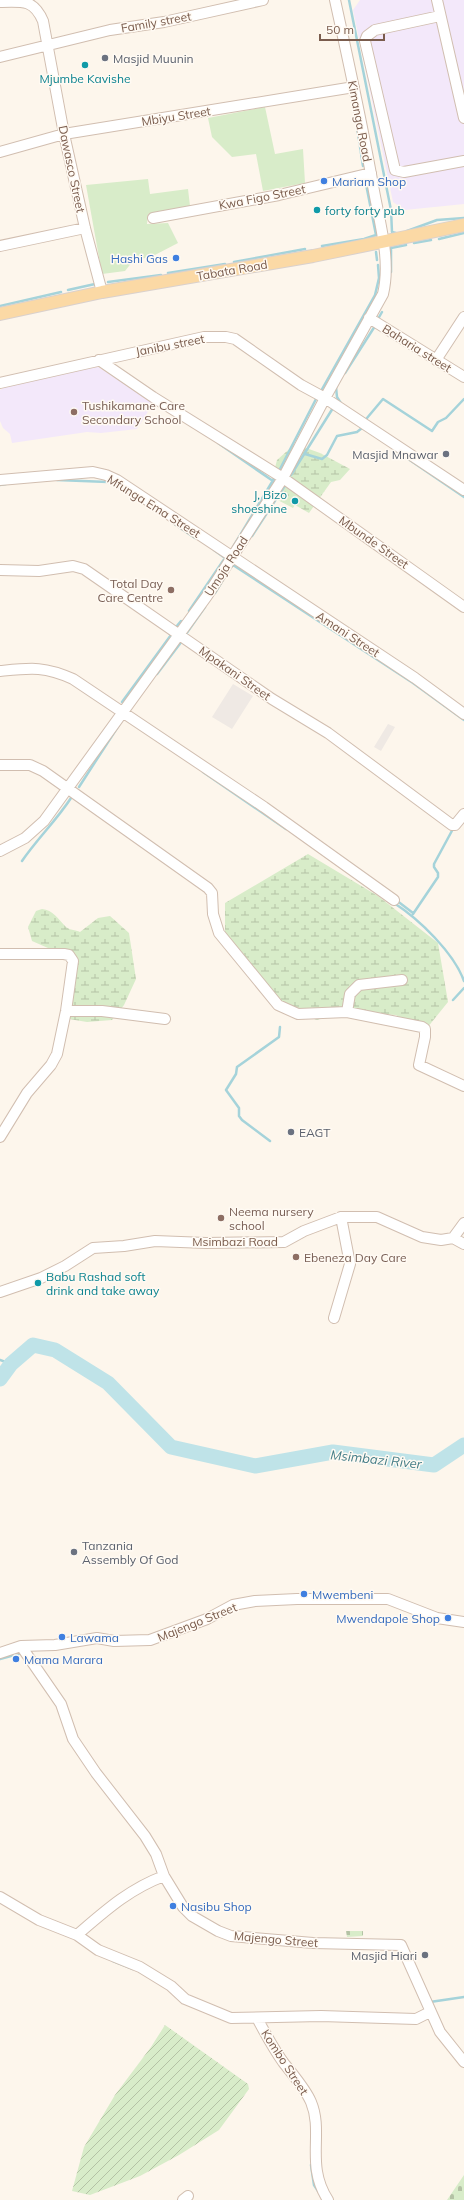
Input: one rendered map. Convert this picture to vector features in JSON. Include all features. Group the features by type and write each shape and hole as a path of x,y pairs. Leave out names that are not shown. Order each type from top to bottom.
{"main road":[{"name":"Tabata Road","path":"0,314 102,292 313,256 464,225"}],"street":[{"name":"Family street","path":"0,57 110,30 164,22 263,0"},
{"name":"Kimanga Road","path":"335,0 371,173 383,242"},
{"path":"437,0 464,118"},
{"name":"Dawasco Street","path":"0,2 26,1 33,4 38,8 43,21 49,46 64,134 85,228 102,292"},
{"path":"440,16 375,30 367,36 365,41 396,171 404,172 464,161"},
{"name":"Mbiyu Street","path":"0,152 64,134 354,88"},
{"name":"Kwa Figo Street","path":"153,218 279,195 371,173"},
{"path":"0,246 85,228"},
{"name":"Umoja Road","path":"0,851 25,838 44,821 122,711 207,596 283,478 324,398 383,294 385,286 383,242"},
{"path":"436,360 464,316"},
{"name":"Baharia street","path":"369,318 464,377"},
{"name":"Janibu street","path":"0,383 204,337 226,337 242,343 301,385 324,398 464,490"},
{"name":"Mbunde Street","path":"99,360 152,397 283,478 464,607"},
{"name":"Mfunga Ema Street","path":"0,480 92,472 106,475 232,556"},
{"name":"Amani Street","path":"232,556 415,678 464,714"},
{"name":"Mpakani Street","path":"0,570 39,571 77,566 96,576 272,699 328,733 452,825 455,825 464,814"},
{"path":"0,671 36,668 53,670 78,682 264,807 394,900"},
{"path":"0,765 30,765 68,789 211,890 212,914 219,933 278,1006 298,1014 347,1012 395,1020 425,1029 425,1037 419,1065 464,1086"},
{"path":"0,954 64,954 72,958 66,1011 57,1054 27,1093 0,1137"},
{"path":"347,1012 350,994 359,986 402,980"},
{"path":"66,1011 102,1011 165,1019"},
{"path":"334,1318 350,1264 341,1217"},
{"name":"Msimbazi Road","path":"0,1292 47,1275 93,1248 124,1246 155,1241 206,1243 284,1242 304,1231 341,1217 377,1217 422,1237 441,1240 454,1238"},
{"path":"464,1223 454,1238 464,1244"},
{"name":"Majengo Street","path":"0,1653 21,1646 55,1645 97,1638 114,1641 150,1640 207,1619 233,1605 255,1601 297,1599 388,1599 437,1618 464,1622"},
{"path":"21,1646 61,1704 73,1739 96,1773 145,1836 156,1854 164,1876 132,1890 107,1908 76,1935"},
{"name":"Majengo Street","path":"164,1876 183,1907 192,1916 218,1931 232,1936 313,1943 401,1945 440,2032 464,2062"},
{"path":"0,1897 39,1920 76,1935 98,1950 140,1968 171,1986 185,1999 231,2018 321,2016 416,2019 430,2012"},
{"name":"Kombo Street","path":"257,2018 282,2061 305,2091 311,2102 315,2114 314,2156 321,2190 328,2200"}],"shaded area":[{"path":"360,0 464,0 464,204 405,210 393,202 353,10"},
{"name":"Tushikamane Care Secondary School","path":"98,367 154,402 137,429 101,433 87,432 12,443 10,434 3,428 0,421 0,390 14,381"},
{"path":"233,684 253,696 232,729 212,717"},
{"path":"388,724 395,727 381,751 374,747"}],"green space":[{"path":"265,107 275,154 303,149 305,183 263,191 256,154 232,157 212,137 208,118"},
{"path":"148,179 150,194 188,189 190,206 148,214 147,224 168,223 178,243 153,256 133,261 125,271 102,274 86,185"},
{"path":"295,444 320,453 350,469 340,480 331,482 309,513 295,505 293,508 268,495 277,460"},
{"path":"308,854 378,896 438,943 448,1002 423,1033 396,1015 347,1012 317,1020 286,1009 225,942 225,903"},
{"path":"42,909 52,913 66,927 80,932 98,918 110,916 129,933 136,979 124,1005 112,1020 87,1022 69,1019 70,963 67,952 58,948 48,948 32,941 28,927 36,911"},
{"path":"346,1931 363,1931 363,1936 347,1937"},
{"path":"165,2025 248,2084 249,2089 219,2130 179,2155 140,2176 90,2195 72,2191 84,2147 115,2095 151,2047"},
{"path":"464,2175 464,2200 447,2200"}],"waterway":[{"path":"349,0 391,210 392,232 396,233"},
{"path":"355,114 363,166"},
{"path":"322,246 364,239 376,235 366,184"},
{"path":"407,231 437,220 464,218"},
{"path":"439,239 464,233"},
{"path":"414,243 431,240"},
{"path":"391,272 391,248 406,245"},
{"path":"234,262 305,249"},
{"path":"376,252 377,260"},
{"path":"168,273 225,264"},
{"path":"321,391 375,295 379,278 378,265"},
{"path":"108,282 161,275"},
{"path":"68,290 95,284"},
{"path":"0,306 61,292"},
{"path":"379,319 382,312"},
{"path":"345,373 375,326"},
{"path":"336,387 337,397 342,405"},
{"path":"280,469 316,399"},
{"path":"367,418 383,399 432,431 438,422 446,418 464,399"},
{"path":"291,475 333,408"},
{"path":"305,454 322,459 327,455 337,436 357,432 362,428"},
{"path":"218,443 273,481"},
{"path":"395,450 464,497"},
{"path":"233,547 275,477"},
{"path":"57,480 108,482 122,489"},
{"path":"0,485 6,484"},
{"path":"252,536 286,484 287,485"},
{"path":"173,523 195,538"},
{"path":"189,611 225,558 214,550"},
{"path":"231,567 233,565 413,683 464,720"},
{"path":"215,593 224,578"},
{"path":"186,634 205,607"},
{"path":"176,627 181,621"},
{"path":"122,702 171,635 169,633"},
{"path":"157,674 182,641"},
{"path":"79,787 119,725"},
{"path":"203,772 286,829"},
{"path":"22,861 71,798"},
{"path":"413,914 438,877 434,864 454,827"},
{"path":"396,900 413,913"},
{"path":"394,903 414,918 444,948 459,970 464,981"},
{"path":"453,1000 464,988"},
{"path":"270,1141 242,1120 239,1116 239,1108 226,1090 236,1074 237,1067 279,1037 280,1027"},
{"name":"Msimbazi River","path":"0,1379 11,1364 33,1345 55,1350 108,1383 171,1447 255,1466 333,1452 434,1465 464,1445"},
{"path":"0,1360 11,1364"},
{"path":"0,1659 22,1653"},
{"path":"113,1961 133,1969"},
{"path":"430,2002 464,1997"},
{"path":"311,2165 314,2185 318,2191"}],"place":[{"name":"Masjid Muunin","path":"105,58"},
{"name":"Mjumbe Kavishe","path":"85,65"},
{"name":"Mariam Shop","path":"324,181"},
{"name":"forty forty pub","path":"317,210"},
{"name":"Hashi Gas","path":"176,258"},
{"name":"Tushikamane Care Secondary School","path":"74,412"},
{"name":"Masjid Mnawar","path":"446,454"},
{"name":"J, Bizo shoeshine","path":"295,501"},
{"name":"Total Day Care Centre","path":"171,590"},
{"name":"EAGT","path":"291,1132"},
{"name":"Neema nursery school","path":"221,1218"},
{"name":"Ebeneza Day Care","path":"296,1257"},
{"name":"Babu Rashad soft drink and take away","path":"38,1283"},
{"name":"Tanzania Assembly Of God","path":"74,1552"},
{"name":"Mwembeni","path":"304,1594"},
{"name":"Mwendapole Shop","path":"448,1618"},
{"name":"Lawama","path":"62,1637"},
{"name":"Mama Marara","path":"16,1659"},
{"name":"Nasibu Shop","path":"173,1906"},
{"name":"Masjid Hiari","path":"425,1955"}]}
